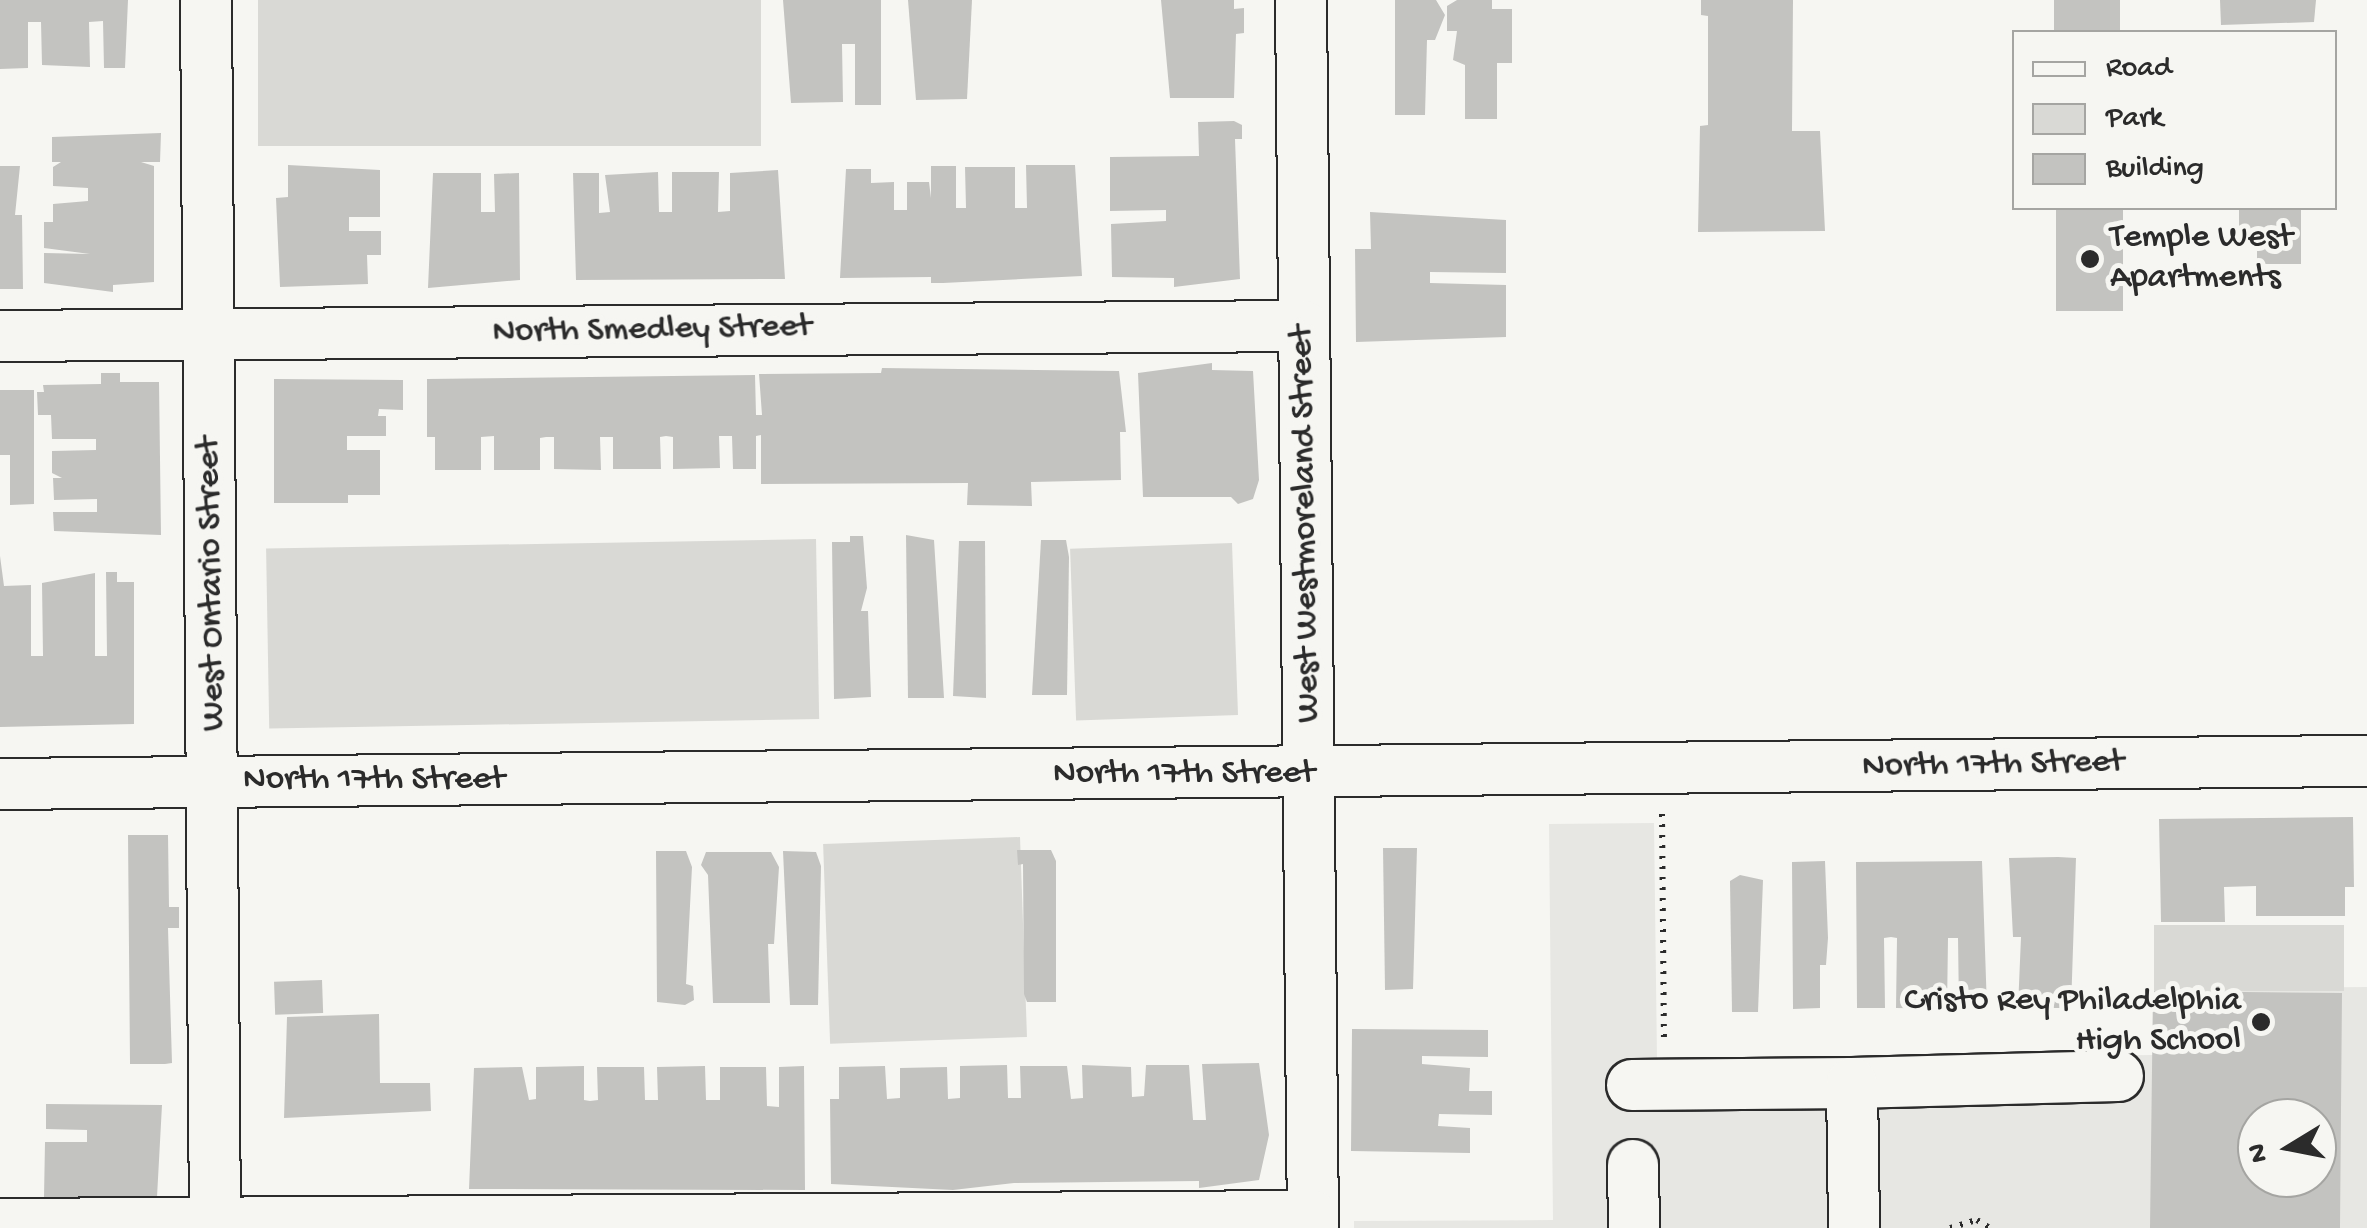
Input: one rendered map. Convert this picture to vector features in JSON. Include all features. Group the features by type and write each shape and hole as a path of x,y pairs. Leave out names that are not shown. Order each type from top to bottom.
{"street":[{"name":"West Ontario Street","path":"206,0 216,782 215,1226"},
{"name":"West Westmoreland Street","path":"1301,0 1312,774 1313,1222"},
{"name":"North Smedley Street","path":"0,336 1303,326"},
{"name":"North 17th Street","path":"0,784 2367,762"},
{"path":"1648,1070 1852,1083 2118,1076"},
{"path":"1852,1083 1854,1228"},
{"path":"1633,1166 1634,1228"},
{"path":"0,1224 1313,1222"}],"path":[{"path":"1648,1070 1662,814"},
{"path":"1950,1228 1977,1220 1990,1228"}],"shaded area":[{"name":"Cristo Rey Philadelphia High School","path":"1654,823 1657,1059 2154,1055 2154,989 2367,987 2367,1228 1354,1228 1354,1221 1553,1220 1549,824"}],"green space":[{"path":"258,0 761,0 761,146 258,146"},
{"path":"816,539 819,719 269,729 266,549"},
{"path":"1232,543 1238,715 1076,721 1070,549"},
{"path":"1020,837 1027,1037 830,1044 823,844"},
{"path":"2154,925 2344,925 2344,991 2154,991"}],"building":[{"path":"0,0 128,0 125,68 104,68 103,21 89,22 90,67 42,65 41,22 28,22 28,68 0,69"},
{"path":"783,0 881,0 881,105 855,105 855,44 842,44 843,102 791,103"},
{"path":"908,0 972,0 967,99 916,100"},
{"path":"1161,0 1234,0 1234,9 1244,8 1244,33 1236,34 1234,98 1170,98"},
{"path":"1395,0 1436,0 1445,15 1435,40 1427,40 1425,115 1395,115"},
{"path":"1457,0 1492,0 1492,9 1512,9 1512,63 1497,63 1497,119 1465,119 1465,65 1453,60 1457,31 1447,31 1447,6"},
{"path":"1701,0 1793,0 1792,131 1820,131 1825,231 1698,232 1700,126 1708,125 1708,16 1701,15"},
{"path":"2054,0 2120,0 2120,30 2054,30"},
{"path":"2220,0 2316,0 2314,22 2221,25"},
{"path":"1234,121 1242,125 1242,139 1235,139 1240,279 1174,287 1174,278 1112,277 1111,224 1166,221 1166,210 1110,211 1110,157 1199,156 1198,122"},
{"path":"161,133 160,162 141,162 154,166 154,282 113,285 113,292 44,283 44,253 90,254 44,248 44,222 53,222 53,204 88,201 88,188 53,186 53,167 61,162 52,162 52,137"},
{"path":"288,165 380,170 380,217 349,217 349,231 381,231 381,255 367,255 368,284 280,287 276,198 288,197"},
{"path":"1026,165 1075,165 1082,276 943,283 931,283 931,277 840,278 846,169 871,169 871,183 894,182 894,210 907,210 907,182 929,182 931,198 931,166 956,166 956,208 966,208 965,167 1015,167 1015,208 1027,208"},
{"path":"0,166 20,166 15,215 22,215 23,289 0,289"},
{"path":"778,170 785,279 576,280 573,173 599,173 599,213 610,212 605,175 658,172 659,212 672,212 672,172 719,172 718,212 730,211 730,173"},
{"path":"433,173 481,173 481,212 495,212 494,174 519,173 520,280 428,288"},
{"name":"Temple West Apartments","path":"2056,210 2123,210 2123,311 2056,311"},
{"path":"2239,210 2301,210 2301,264 2257,264 2257,238 2239,238"},
{"path":"1370,212 1506,220 1506,273 1430,272 1430,283 1506,285 1506,337 1356,342 1355,249 1371,249"},
{"path":"1212,363 1212,370 1253,371 1259,480 1253,499 1238,504 1231,497 1143,497 1138,373"},
{"path":"882,368 1119,371 1126,432 1120,432 1121,480 1031,482 1032,506 967,505 968,483 761,484 761,435 756,436 756,469 733,469 732,436 719,436 720,468 673,469 673,437 666,436 660,437 661,469 613,469 613,437 600,437 601,470 554,469 554,437 546,437 540,438 540,470 494,470 494,436 481,437 481,470 435,470 435,437 427,437 427,379 755,375 756,415 762,415 759,374 881,373"},
{"path":"101,373 120,373 120,382 159,382 161,535 54,531 53,512 97,512 97,499 54,500 53,478 62,478 52,473 52,451 96,450 96,439 52,439 51,415 38,415 37,392 44,392 43,385 101,384"},
{"path":"274,379 403,380 403,410 379,409 378,416 386,416 386,436 347,436 347,450 380,450 380,495 348,495 348,503 274,503"},
{"path":"0,390 34,390 34,504 10,505 10,455 0,455"},
{"path":"906,535 934,540 944,698 908,698"},
{"path":"850,536 863,536 867,588 861,611 868,611 871,697 834,699 832,542 850,542"},
{"path":"1041,540 1066,540 1069,557 1067,695 1032,695"},
{"path":"959,541 985,541 986,698 953,696"},
{"path":"0,556 4,586 31,585 31,656 43,656 42,583 95,573 95,656 107,656 106,572 117,572 117,582 134,582 134,724 0,727"},
{"path":"2353,817 2354,887 2345,887 2345,916 2256,916 2256,886 2224,887 2225,922 2161,922 2159,819"},
{"path":"128,835 168,835 169,907 179,907 179,928 168,928 172,1063 130,1064"},
{"path":"1383,848 1417,848 1413,989 1385,990"},
{"path":"1017,850 1051,850 1056,861 1056,1002 1027,1002 1024,994 1023,864 1018,865"},
{"path":"656,851 686,851 692,867 686,984 693,986 694,1000 685,1005 657,1002"},
{"path":"783,851 816,852 821,866 818,1005 790,1005"},
{"path":"706,852 771,852 779,867 774,944 768,944 770,1003 713,1003 708,875 701,865"},
{"path":"2009,858 2076,858 2071,1008 2018,1008 2021,937 2013,937"},
{"path":"1825,861 1828,938 1826,965 1820,965 1820,1008 1793,1009 1792,862"},
{"path":"1982,861 1987,1009 1959,1009 1958,938 1948,938 1947,1009 1896,1008 1897,938 1891,937 1884,938 1885,1008 1857,1008 1856,862"},
{"path":"1740,875 1763,880 1758,1012 1732,1012 1730,881"},
{"path":"322,980 323,1013 275,1015 274,982"},
{"path":"2153,991 2342,993 2340,1228 2150,1228"},
{"path":"379,1014 380,1083 430,1083 431,1111 284,1118 287,1017"},
{"path":"1352,1029 1488,1030 1488,1057 1422,1056 1422,1064 1470,1068 1469,1091 1492,1091 1492,1115 1439,1114 1438,1126 1470,1128 1470,1153 1351,1151"},
{"path":"1259,1063 1269,1135 1259,1180 1199,1188 1199,1181 1014,1183 953,1190 831,1184 830,1099 839,1099 839,1067 885,1066 887,1099 900,1098 900,1068 947,1067 948,1099 960,1098 960,1066 1007,1065 1008,1098 1021,1098 1020,1066 1067,1066 1071,1099 1083,1098 1082,1065 1131,1067 1132,1097 1144,1096 1146,1065 1189,1065 1193,1120 1206,1120 1202,1064"},
{"path":"584,1066 584,1100 590,1101 598,1100 597,1067 644,1067 645,1100 658,1100 657,1067 705,1066 706,1100 720,1100 720,1067 766,1067 767,1106 779,1107 779,1067 804,1066 805,1190 469,1189 474,1068 522,1067 529,1100 536,1099 536,1067"},
{"path":"46,1104 162,1105 157,1197 105,1196 105,1208 86,1209 86,1197 44,1197 45,1142 87,1142 87,1130 46,1129"}],"place":[{"name":"Temple West Apartments","path":"2090,259"},
{"name":"Cristo Rey Philadelphia High School","path":"2261,1022"}]}
